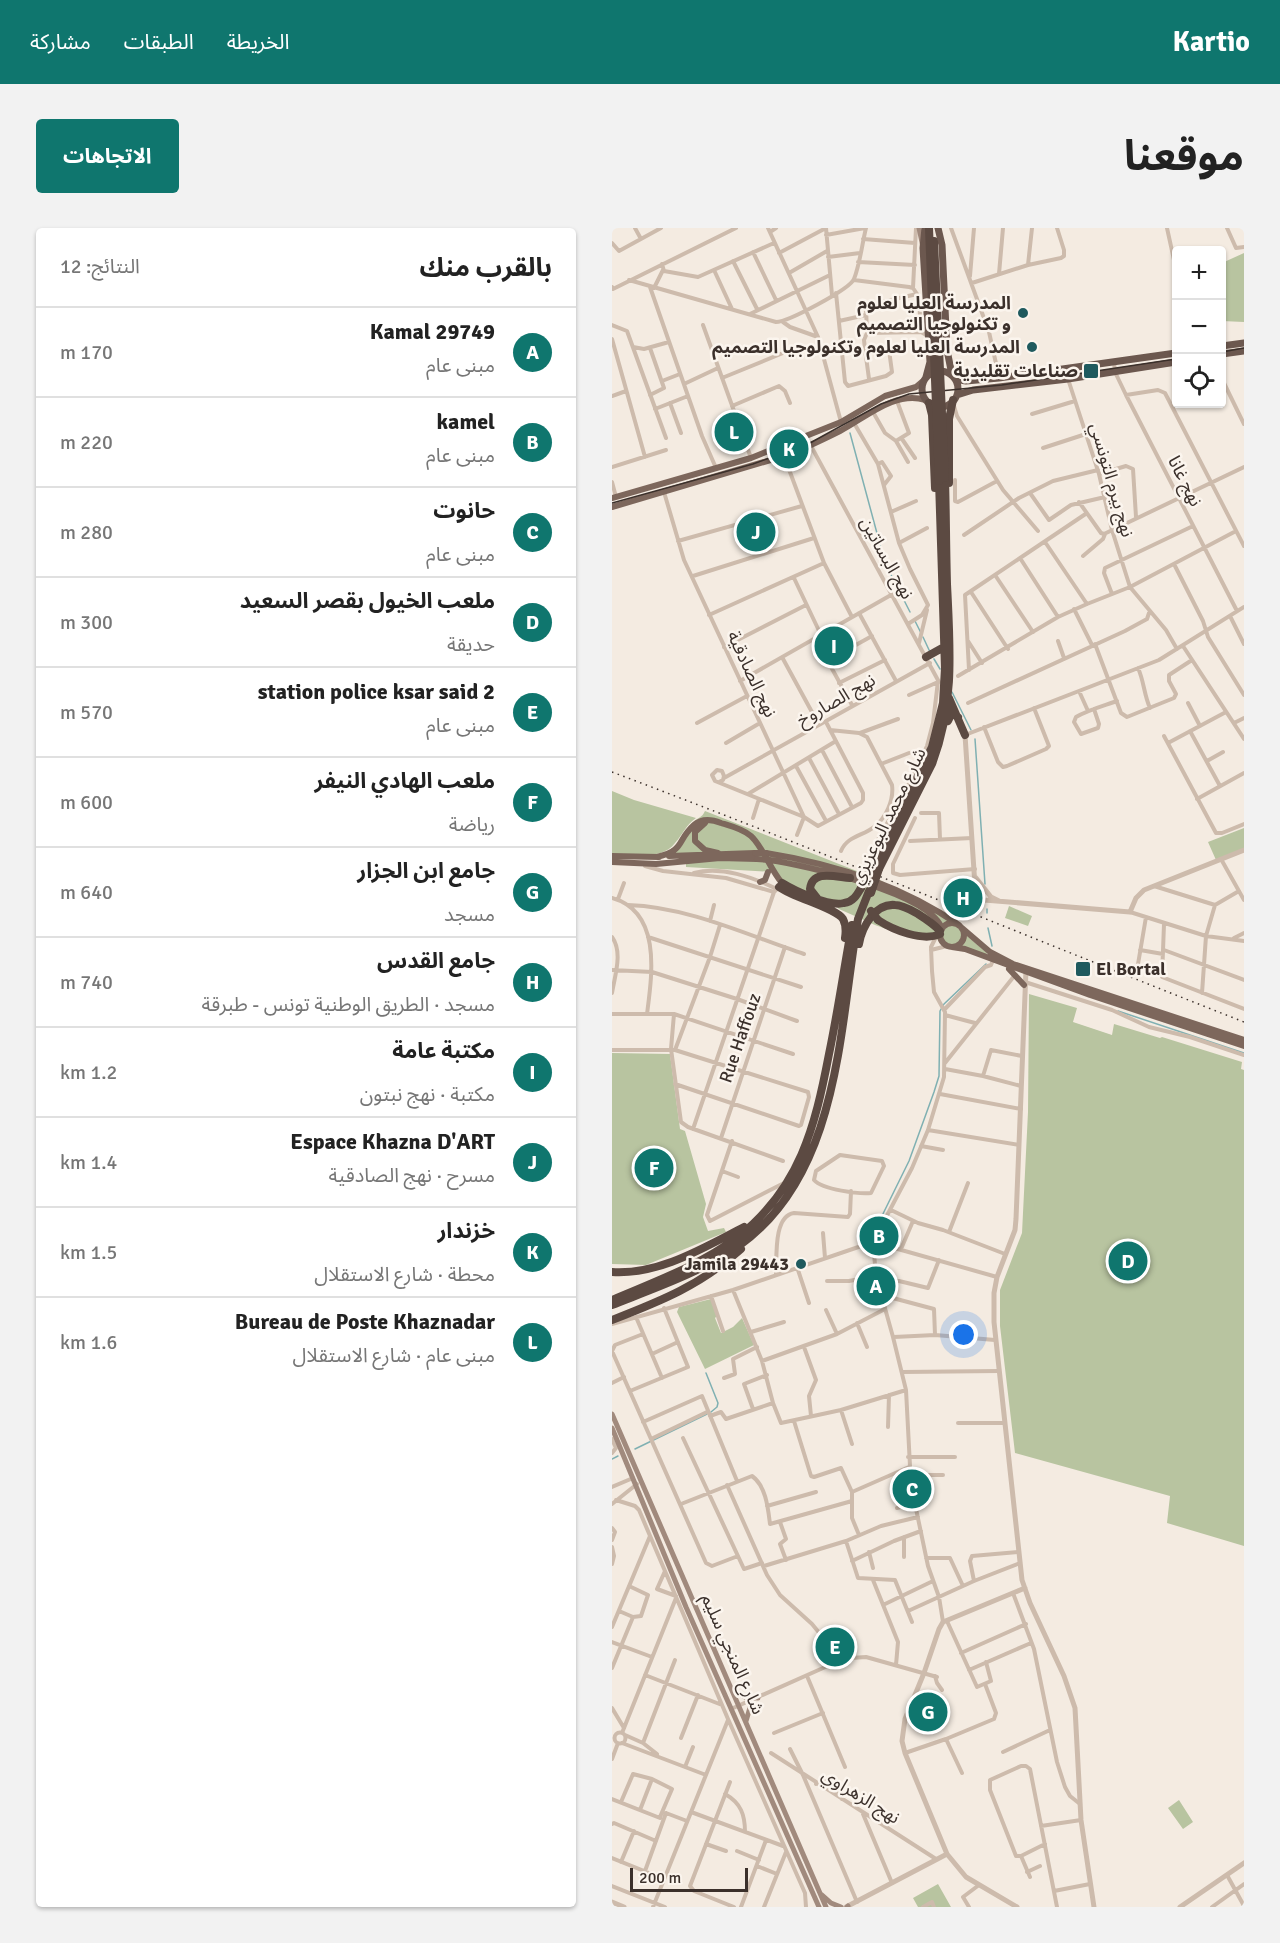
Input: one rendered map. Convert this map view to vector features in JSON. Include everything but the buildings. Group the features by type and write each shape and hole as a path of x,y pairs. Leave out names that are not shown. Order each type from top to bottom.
{"highway":[{"name":"شارع محمد البوعزيزي","path":"924,379 930,362 923,248 927,228"},
{"name":"شارع محمد البوعزيزي","path":"927,228 942,480"},
{"name":"شارع محمد البوعزيزي","path":"612,1300 705,1266 759,1230 786,1197 807,1162 825,1114 832,1060 858,919 872,867 932,747 944,692 942,480 934,241 936,228"},
{"name":"شارع محمد البوعزيزي","path":"936,228 942,245 947,350 953,377"},
{"path":"1226,345 1244,343"},
{"path":"1226,353 1244,351"},
{"path":"943,553 936,517 932,415 922,392 924,379 938,371 966,381 999,378 1172,354"},
{"path":"927,402 939,407 973,390 1068,380 1172,363"},
{"path":"943,553 949,516 949,419 958,388 953,377"},
{"name":"شارع محمد البوعزيزي","path":"872,867 938,748 949,698 950,656 943,553"},
{"path":"928,660 944,647"},
{"path":"938,681 940,717"},
{"path":"949,698 965,735"},
{"path":"938,748 950,715 954,714 958,717"},
{"path":"818,899 810,889 815,877 819,875 850,878"},
{"path":"778,888 842,904 866,890 871,911 878,920 897,929 925,937 932,937 940,932 923,917 896,904 883,907 869,920 862,930 859,941 846,1023 832,1060"},
{"path":"778,888 838,914 844,921 846,932 835,998 832,1060"},
{"name":"شارع محمد البوعزيزي","path":"612,1305 716,1251 740,1235 767,1209 801,1156 810,1135 832,1060"},
{"path":"612,1272 634,1273 659,1266 753,1222"},
{"path":"612,1322 664,1300 701,1280 731,1258 759,1230"}],"main road":[{"path":"917,228 923,248"},
{"path":"614,497 751,458 841,422 885,396 916,387 924,379"},
{"path":"612,507 811,446 897,401 910,397 927,402"},
{"path":"657,857 671,854 676,850 698,822 715,820 752,836 774,874 778,888"},
{"path":"718,853 705,850 697,844 694,837 700,826 713,823 746,836 756,847 778,888"},
{"path":"612,856 657,857 718,853 800,859 862,875 915,898 961,926 990,952 1025,970 1244,1046"},
{"path":"612,862 635,864 756,856"},
{"path":"768,857 850,878 914,904 939,922 942,941 950,947 965,949 1004,965 1244,1040"},
{"path":"760,882 765,880 768,872"},
{"path":"940,932 950,923 961,926"},
{"path":"950,947 959,945 963,941 961,926"},
{"path":"1004,965 1024,984"},
{"name":"شارع المنجي سليم","path":"612,1414 731,1710 819,1907"},
{"name":"شارع المنجي سليم","path":"612,1428 732,1689 826,1907"},
{"path":"732,1689 745,1697 754,1699 746,1721"},
{"path":"821,1894 831,1903 845,1907"}],"street":[{"path":"635,228 640,239"},
{"path":"612,243 619,251 661,228"},
{"path":"612,288 734,228"},
{"path":"776,228 769,230 818,337 841,422"},
{"path":"779,253 826,228 830,275 839,321 846,385 851,386 886,376 892,372 890,354 885,349 865,349"},
{"path":"629,280 776,322 783,322 806,311 854,280 865,228 826,235"},
{"path":"917,228 914,288 919,300 921,332"},
{"path":"951,228 992,342 999,378"},
{"path":"970,277 974,228"},
{"path":"999,274 1003,228"},
{"path":"1028,265 1032,228"},
{"path":"972,283 1064,256 1057,228"},
{"path":"1169,228 1172,246"},
{"path":"1227,228 1236,248 1244,247"},
{"path":"863,239 915,243"},
{"path":"663,270 693,277 704,275 774,243"},
{"path":"789,273 828,251"},
{"path":"753,252 776,300"},
{"path":"828,257 860,253"},
{"path":"733,261 757,309"},
{"path":"858,262 915,265"},
{"path":"652,287 663,270 662,264"},
{"path":"714,270 732,309"},
{"path":"750,314 830,275"},
{"path":"854,280 914,288"},
{"path":"652,287 680,375 716,469"},
{"path":"869,379 864,340 867,333 866,315 869,305 916,294"},
{"path":"839,321 866,315"},
{"path":"783,322 790,327 818,337"},
{"path":"612,325 627,331 666,438"},
{"path":"703,325 751,458"},
{"path":"867,333 921,332 928,336"},
{"path":"612,339 645,457"},
{"path":"633,347 650,348 669,342"},
{"path":"650,348 663,389 650,395"},
{"path":"722,378 783,353"},
{"name":"نهج غانا","path":"1114,361 1115,372 1126,395 1237,611"},
{"path":"684,384 718,368"},
{"path":"662,381 680,375"},
{"name":"نهج بيرم التونسي","path":"1068,380 1099,472 1112,530 1130,588"},
{"path":"732,406 779,386 785,391 790,404"},
{"path":"1226,389 1244,424"},
{"path":"1126,395 1158,390 1165,393 1244,546"},
{"path":"612,396 626,391"},
{"path":"655,409 688,396"},
{"path":"955,398 954,407 957,416 997,481 1038,531"},
{"path":"896,441 909,433 897,401"},
{"path":"1032,414 1075,401"},
{"path":"670,403 681,433"},
{"path":"873,412 885,433 896,441 908,462"},
{"path":"854,423 878,464 899,543 910,570 928,603 919,644"},
{"path":"1043,448 1086,434"},
{"path":"902,439 915,458"},
{"name":"نهج البساتين","path":"811,446 938,681"},
{"path":"612,467 666,450"},
{"path":"784,456 824,563 852,617"},
{"path":"878,464 882,462 891,476 884,485"},
{"path":"964,535 1013,502 1053,481 1126,466 1134,469 1136,517"},
{"path":"1079,502 1101,533 1105,533 1244,467"},
{"path":"955,480 956,501 958,502 997,481"},
{"path":"612,482 614,497"},
{"name":"نهج الصادقية","path":"664,492 678,541 709,615 804,817"},
{"path":"1030,493 1049,520 1079,502 1105,496"},
{"path":"891,512 916,501"},
{"path":"678,541 802,506"},
{"path":"969,670 965,595 1087,513"},
{"path":"1112,594 1104,569 1193,526"},
{"path":"899,543 927,528"},
{"path":"958,676 1058,617 1087,603 1130,588 1236,531"},
{"path":"1083,556 1103,539 1105,533"},
{"path":"693,576 814,538"},
{"path":"1045,542 1087,603"},
{"path":"1020,558 1058,617"},
{"path":"709,615 824,563"},
{"path":"1174,564 1206,631 1244,695"},
{"path":"995,575 1033,632"},
{"path":"794,578 821,636"},
{"path":"1130,588 1166,630 1176,649"},
{"path":"971,591 1008,648"},
{"path":"740,681 891,595"},
{"path":"966,606 976,599"},
{"path":"724,647 806,605"},
{"path":"1244,607 1183,646 1138,668 965,735 975,877 991,897 1000,902 1130,912 1206,936 1244,941"},
{"path":"908,624 928,608"},
{"path":"1074,609 1094,644 1121,712 1127,717 1174,698 1176,694 1169,681 1169,675 1192,660"},
{"path":"968,703 1147,619 1149,612"},
{"path":"859,613 896,681"},
{"path":"1230,616 1244,644"},
{"path":"827,661 872,636"},
{"path":"815,638 852,705"},
{"path":"1058,640 1064,658"},
{"path":"968,641 982,663"},
{"path":"1183,646 1244,739"},
{"path":"782,657 819,725"},
{"path":"839,683 885,660"},
{"name":"نهج الصاروخ","path":"724,778 826,722 928,660"},
{"path":"1138,668 1149,708"},
{"path":"909,695 938,681"},
{"path":"872,867 882,832 902,798 927,746 933,723 938,681"},
{"path":"1079,691 1088,711"},
{"path":"698,723 747,696"},
{"path":"1094,709 1099,726 1081,734 1074,720 1088,711 1117,701"},
{"path":"1188,704 1200,726"},
{"path":"984,727 998,762 1003,767 1007,766 1046,750 1049,746 1034,708"},
{"path":"1168,743 1226,712"},
{"path":"1234,723 1244,718"},
{"path":"859,733 898,719"},
{"path":"719,782 724,778 722,771 715,771 712,777 715,781 804,817 818,826 861,803 864,797 826,722"},
{"path":"726,743 760,723"},
{"path":"830,730 859,733 867,737 892,785 892,802 875,826 846,842 841,851"},
{"path":"1190,731 1220,786"},
{"path":"1164,736 1216,833 1222,833 1244,824"},
{"path":"748,794 836,741"},
{"path":"822,750 852,807"},
{"path":"1207,761 1223,752"},
{"path":"881,764 909,753"},
{"path":"809,758 839,814"},
{"path":"796,766 826,821"},
{"path":"1197,799 1244,773"},
{"path":"753,818 759,799"},
{"path":"921,813 939,813 940,839"},
{"path":"797,835 804,817"},
{"path":"915,818 893,864 893,873 900,875 975,869"},
{"path":"910,841 973,838"},
{"path":"1130,912 1137,896 1154,886 1221,859 1243,853"},
{"path":"1221,859 1244,900"},
{"path":"635,864 663,871 690,874 729,872 778,888"},
{"path":"709,873 744,883 778,888"},
{"path":"744,883 747,877"},
{"path":"618,899 624,883"},
{"path":"1154,886 1215,905"},
{"path":"693,1129 747,969 778,888"},
{"path":"1202,993 1206,936 1215,905 1239,891"},
{"path":"612,898 628,905 641,920 648,937 652,972 647,1014"},
{"path":"628,905 676,911 804,954"},
{"path":"710,921 714,905"},
{"path":"1137,970 1146,917"},
{"path":"1164,924 1162,977 1244,1009"},
{"path":"673,1049 687,1019 720,925"},
{"path":"940,932 931,950 933,988 944,1012 945,1069 940,1094 907,1180 873,1242 881,1297 906,1390 909,1475 926,1558 945,1621 977,1687 991,1679 986,1662"},
{"path":"1233,939 1244,933"},
{"path":"612,936 618,955 612,993"},
{"path":"648,937 801,987"},
{"name":"Rue Haffouz","path":"721,1138 785,947"},
{"path":"931,950 950,947"},
{"path":"1140,950 1164,952 1244,980"},
{"path":"944,1012 983,968 991,965 993,960"},
{"path":"614,970 652,972 797,1021"},
{"path":"1025,970 1022,1109 1016,1225 997,1277 994,1299 995,1340 1020,1563 1025,1588 1064,1676 1075,1708 1081,1820 1094,1907"},
{"path":"945,1063 1015,974"},
{"path":"1024,984 1101,1006 1149,1027 1244,1055"},
{"path":"944,1012 975,1023"},
{"path":"612,1014 674,1014 793,1054"},
{"path":"674,1014 675,1084 681,1122 693,1129 783,1161"},
{"path":"612,1050 673,1049 808,1092 809,1097 799,1126 675,1084"},
{"path":"983,1076 991,1050 1022,1056"},
{"path":"945,1069 1022,1086"},
{"path":"940,1094 1022,1109"},
{"path":"928,1130 1020,1145"},
{"path":"732,1141 707,1215 710,1221 785,1183"},
{"path":"921,1146 943,1150"},
{"path":"842,1155 882,1161 884,1166 871,1193 851,1191 818,1185 814,1180 814,1174 820,1167 842,1155"},
{"path":"722,1171 738,1177"},
{"path":"950,1232 968,1183"},
{"path":"776,1274 778,1228 787,1215 794,1213 848,1217 851,1191"},
{"path":"891,1210 913,1221 950,1232 1005,1254"},
{"path":"901,1249 913,1221"},
{"path":"823,1233 825,1258"},
{"path":"612,1322 733,1290 873,1242 997,1277"},
{"path":"827,1281 877,1278 928,1288 939,1260"},
{"path":"797,1267 809,1303"},
{"path":"733,1290 767,1375 780,1423 841,1410 906,1390"},
{"path":"711,1296 723,1331"},
{"path":"881,1297 934,1309 935,1335"},
{"path":"630,1391 688,1367 664,1308"},
{"path":"762,1361 837,1334 885,1308"},
{"path":"826,1310 837,1334"},
{"path":"636,1317 663,1378"},
{"path":"751,1332 784,1322"},
{"path":"857,1323 867,1347"},
{"path":"643,1334 613,1347 612,1351 708,1565 712,1566 738,1556"},
{"path":"893,1337 935,1335 995,1340"},
{"path":"652,1354 678,1342"},
{"path":"724,1378 735,1374 733,1359 757,1347"},
{"path":"804,1347 816,1380 809,1396 811,1416"},
{"path":"902,1372 999,1371"},
{"path":"753,1409 744,1384 767,1375"},
{"path":"612,1383 624,1377"},
{"path":"644,1422 700,1395 737,1481"},
{"path":"888,1427 889,1395"},
{"path":"651,1439 709,1414 721,1412 726,1419 773,1403"},
{"path":"841,1410 852,1444"},
{"path":"794,1421 811,1476 841,1468 852,1492 852,1518 859,1535"},
{"path":"958,1423 1004,1423"},
{"path":"683,1438 744,1569 786,1560 846,1541 882,1526 918,1517"},
{"path":"612,1439 616,1448 612,1453"},
{"path":"909,1457 955,1457"},
{"path":"852,1492 909,1467"},
{"path":"909,1475 943,1475"},
{"path":"681,1503 754,1476 765,1495 770,1524 852,1501"},
{"path":"612,1487 637,1480"},
{"path":"612,1504 637,1480"},
{"path":"727,1485 763,1565 780,1595 821,1635 832,1664"},
{"path":"895,1500 912,1490"},
{"path":"767,1506 816,1492"},
{"path":"616,1500 638,1508 805,1893 806,1907"},
{"path":"897,1508 915,1503"},
{"path":"780,1522 786,1539 780,1544 786,1560"},
{"path":"612,1528 615,1532 612,1540"},
{"path":"852,1561 921,1531"},
{"path":"612,1627 650,1536"},
{"path":"904,1537 904,1557"},
{"path":"846,1541 859,1579 895,1580 912,1622"},
{"path":"612,1547 614,1558 612,1564"},
{"path":"869,1552 873,1568"},
{"path":"974,1581 970,1561 972,1556 1019,1552"},
{"path":"926,1558 950,1558 963,1586"},
{"path":"908,1611 1020,1563"},
{"path":"665,1571 657,1589 676,1597"},
{"path":"873,1580 898,1642 896,1665"},
{"path":"883,1605 933,1581"},
{"path":"619,1611 633,1617 640,1616 648,1595 629,1586"},
{"path":"1017,1907 966,1877 947,1854 902,1741 905,1719 939,1629 945,1621 1025,1588"},
{"path":"1013,1593 1031,1642 1065,1787 1070,1796 1080,1805"},
{"path":"612,1759 617,1741 676,1597"},
{"path":"612,1667 633,1617"},
{"path":"961,1653 1026,1624"},
{"path":"612,1642 652,1657"},
{"path":"969,1670 1031,1642"},
{"path":"731,1710 832,1664 851,1658 866,1657 936,1676 937,1683 942,1690"},
{"path":"643,1743 675,1660"},
{"path":"645,1675 722,1706"},
{"path":"807,1676 845,1767"},
{"path":"905,1753 946,1739 995,1717 996,1713 985,1684"},
{"path":"681,1738 698,1695"},
{"path":"612,1708 622,1732"},
{"path":"774,1733 824,1713"},
{"path":"654,1905 728,1719"},
{"path":"612,1730 622,1732 643,1743 658,1755"},
{"path":"1003,1752 1050,1730"},
{"path":"617,1741 615,1736 622,1732"},
{"path":"946,1739 962,1773"},
{"path":"617,1741 706,1775"},
{"path":"685,1767 693,1748"},
{"path":"790,1749 857,1902"},
{"name":"نهج الزهراوي","path":"771,1754 936,1859"},
{"path":"1045,1844 1021,1856 1016,1856 990,1790 990,1780 1021,1766 1028,1767 1045,1844 1057,1907"},
{"path":"621,1802 633,1774 652,1779 672,1789 645,1871"},
{"path":"816,1784 831,1777 842,1800"},
{"path":"640,1809 652,1779"},
{"path":"730,1782 690,1886 692,1889 734,1907"},
{"path":"725,1794 734,1800 743,1814 745,1832"},
{"path":"612,1799 662,1818"},
{"path":"665,1812 687,1821"},
{"path":"691,1812 785,1849"},
{"path":"862,1813 892,1882"},
{"path":"1041,1826 1081,1820"},
{"path":"612,1824 615,1823 657,1840"},
{"path":"621,1862 634,1831"},
{"path":"741,1907 766,1840"},
{"path":"706,1844 726,1851"},
{"path":"764,1907 785,1849"},
{"path":"737,1851 759,1860"},
{"path":"845,1907 947,1854"},
{"path":"1021,1856 1030,1877"},
{"path":"612,1858 664,1879"},
{"path":"1180,1907 1244,1863"},
{"path":"757,1866 777,1874"},
{"path":"1027,1872 1040,1866"},
{"path":"1226,1875 1244,1906"},
{"path":"969,1907 963,1897 979,1884"},
{"path":"1054,1891 1091,1884"},
{"path":"1212,1907 1244,1884"},
{"path":"612,1886 654,1905 665,1907"},
{"path":"612,1902 624,1907"},
{"path":"923,1907 932,1902 934,1907"}],"green space":[{"path":"1244,253 1244,322 1226,321 1226,261"},
{"path":"612,791 634,800 696,818 669,849 662,852 646,855 612,854"},
{"path":"705,811 882,881 947,919 987,953 986,955 934,938 898,933 875,925 839,909 833,903 787,884 775,872 686,867 686,854 657,855 675,846 687,828"},
{"path":"1244,828 1244,849 1216,860 1208,842"},
{"path":"1009,906 1032,916 1028,926 1005,918"},
{"path":"1029,994 1077,1008 1073,1022 1112,1035 1114,1024 1242,1062 1241,1069 1244,1070 1244,1546 1167,1523 1170,1496 1015,1453 1000,1326 1000,1290 1022,1233 1028,1112"},
{"path":"612,1053 670,1054 680,1129 685,1131 706,1204 703,1217 708,1231 724,1228 726,1232 646,1265 612,1264"},
{"path":"711,1299 721,1333 733,1327 742,1318 754,1345 705,1369 677,1312 679,1307"},
{"path":"1179,1800 1193,1822 1183,1829 1168,1808"},
{"path":"938,1884 951,1907 918,1907 913,1898"}],"waterway":[{"path":"850,433 885,563 910,612"},
{"path":"915,621 921,633"},
{"path":"923,637 930,652"},
{"path":"934,659 940,669"},
{"path":"952,692 971,730"},
{"path":"975,739 985,884"},
{"path":"988,928 992,946"},
{"path":"875,1230 909,1161 939,1076 940,1011 944,1004 986,964"},
{"path":"1118,1011 1244,1053"},
{"path":"706,1373 718,1403 711,1412"},
{"path":"635,1449 707,1414"},
{"path":"612,1459 618,1456"}],"tram line":[{"path":"1226,351 1244,348"},
{"path":"612,503 753,464 810,443 881,404 909,394 1002,385 1172,360"}],"railway":[{"path":"612,772 1244,1022"}],"place":[{"name":"المدرسة العليا لعلوم و تكنولوجيا التصميم","path":"1023,313"},
{"name":"المدرسة العليا لعلوم وتكنولوجيا التصميم","path":"1032,347"},
{"name":"صناعات تقليدية","path":"1091,371"},
{"name":"Bureau de Poste Khaznadar","path":"734,432"},
{"name":"خزندار","path":"789,449"},
{"name":"Espace Khazna D'ART","path":"756,532"},
{"name":"مكتبة عامة","path":"834,646"},
{"name":"جامع القدس","path":"963,898"},
{"name":"El Bortal","path":"1083,969"},
{"name":"ملعب الهادي النيفر","path":"654,1168"},
{"name":"kamel","path":"879,1236"},
{"name":"ملعب الخيول بقصر السعيد","path":"1128,1261"},
{"name":"Jamila 29443","path":"801,1264"},
{"name":"Kamal 29749","path":"876,1286"},
{"name":"حانوت","path":"912,1489"},
{"name":"station police ksar said 2","path":"835,1647"},
{"name":"جامع ابن الجزار","path":"928,1712"}]}
